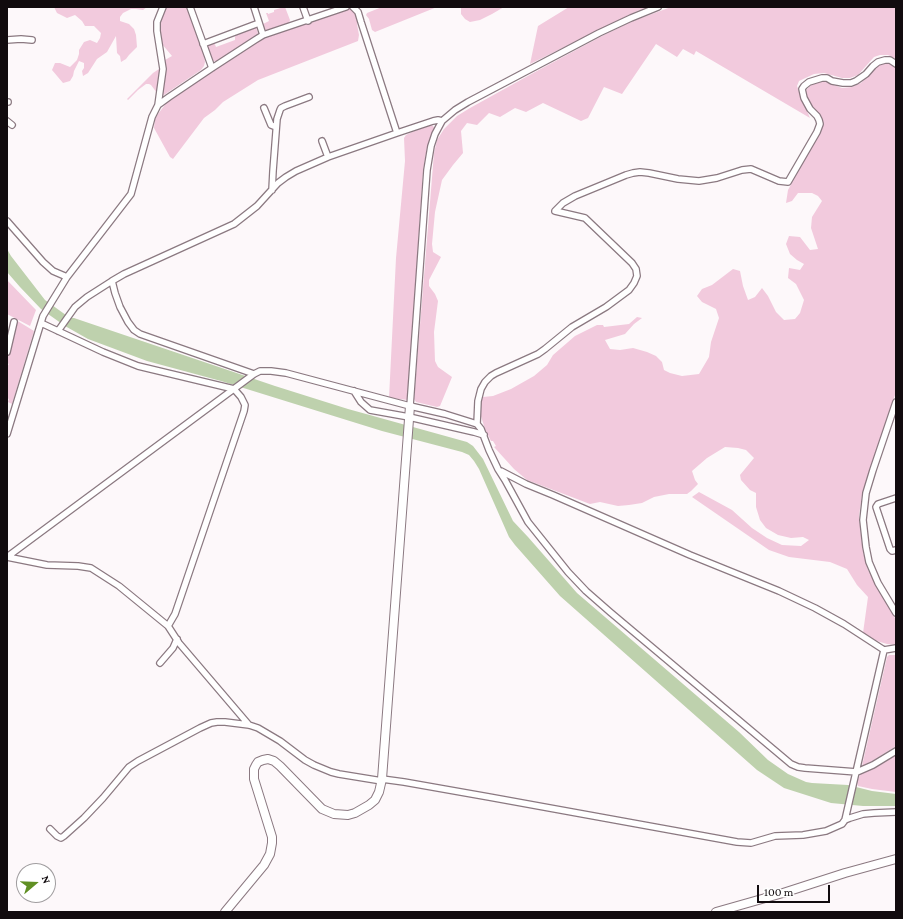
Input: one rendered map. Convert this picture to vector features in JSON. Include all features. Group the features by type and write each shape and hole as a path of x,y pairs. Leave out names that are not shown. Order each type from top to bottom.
{"street":[{"path":"7,434 43,316 67,277 131,194 152,118 158,105 162,69 157,22 163,7"},
{"path":"190,7 212,68"},
{"path":"254,7 263,35"},
{"path":"304,7 308,21"},
{"path":"158,105 263,35 346,7"},
{"path":"353,7 358,12 397,133"},
{"path":"225,912 264,865 270,854 272,837 254,779 254,769 258,762 268,759 274,761 322,809 334,814 348,815 355,813 375,800 379,792 382,780 421,272 427,170 431,146 435,134 442,122 468,102 599,33 658,7"},
{"path":"203,44 259,23"},
{"path":"7,40 32,40"},
{"path":"477,424 478,401 481,389 490,376 538,354 572,327 606,307 629,290 637,276 636,269 632,263 585,218 555,211 563,202 626,175 640,172 699,181 751,169 779,181 788,182 817,132 820,124 817,116 810,109 804,98 802,89 804,86 809,82 822,78 843,83 851,82 866,74 878,62 890,60 896,64"},
{"path":"272,190 276,127 281,108 309,97"},
{"path":"264,108 271,125 276,127"},
{"path":"58,331 69,315 87,297 124,274 234,224 257,206 286,177 296,171 328,157 397,133 433,121 438,120 442,122"},
{"path":"322,141 328,157"},
{"path":"7,221 43,262 53,271 67,277"},
{"path":"112,281 120,307 134,330 140,334 252,376"},
{"path":"7,352 14,322"},
{"path":"40,323 103,352 138,366 235,388 242,397 245,405 244,412 175,614 168,626"},
{"path":"7,557 252,376 260,371 286,373 445,414 477,424 484,435 498,469 528,522 568,572 586,591 610,612 790,764 805,768 856,772 873,765 896,751"},
{"path":"354,391 361,402 370,410 409,421 484,435"},
{"path":"896,402 866,494 863,520 869,562 878,583 896,613"},
{"path":"498,469 526,484 690,555 779,591 844,624 884,650 896,648"},
{"path":"896,498 878,504 876,507 890,549 892,551 896,550"},
{"path":"7,557 47,565 91,568 119,586 168,626 177,639 249,725"},
{"path":"160,662 173,648 177,639"},
{"path":"845,820 884,650"},
{"path":"229,722 236,715 236,709"},
{"path":"50,829 61,838 84,818 129,767 138,760 210,723 217,722 249,725 262,730 292,749 305,760 339,774 404,782 481,795 737,842 751,843 775,836 803,835 826,831 842,824 845,820 850,818 874,813 896,812"},
{"path":"716,912 896,859"}],"shaded area":[{"path":"54,7 147,7 143,10 131,9 123,13 120,17 120,21 129,24 134,29 136,35 137,47 126,59 121,62 120,56 117,53 116,36 107,52 97,59 88,73 83,76 82,71 84,68 84,63 79,61 70,81 63,83 52,70 55,63 60,63 70,67 77,60 79,50 84,42 90,40 97,43 101,33 94,26 85,26 75,15 67,18 57,13"},
{"path":"166,7 188,7 204,54 205,62 201,70 161,97 166,69 165,60 172,56 162,44 160,36 159,22"},
{"path":"285,7 290,20 289,23 266,32 263,24 269,21 266,13 268,14 274,12 274,10"},
{"path":"382,7 437,7 375,32 372,30 369,19 366,15 367,13"},
{"path":"461,7 504,7 480,20 470,22 461,14"},
{"path":"569,7 648,7 530,64 538,26"},
{"path":"671,7 896,7 896,59 888,55 874,57 858,75 850,78 842,78 824,73 814,74 799,81 797,86 810,118 696,51 694,55 683,49 677,57 656,44 622,94 604,87 588,118 581,121 543,103 526,112 515,108 500,117 489,113 477,125 467,123 461,131 463,153 442,180 435,212 432,244 433,252 441,257 429,280 429,286 438,301 434,332 435,361 438,367 452,377 440,406 437,407 416,402 414,399 434,153 437,140 444,129 457,116 535,72 633,21"},
{"path":"347,8 352,8 355,11 358,19 358,41 258,80 223,102 204,118 173,159 170,157 154,128 155,119 167,102 256,41"},
{"path":"256,27 258,33 257,35 217,61 212,61 206,44 214,42 216,47 235,40 236,34"},
{"path":"888,62 896,66 896,392 862,494 859,516 863,552 868,570 896,620 896,645 877,641 863,633 868,597 857,585 847,569 830,562 789,557 769,550 692,497 699,492 732,510 752,528 767,538 782,545 801,546 809,540 803,537 791,538 778,535 766,528 760,520 756,507 756,493 750,490 741,480 740,475 754,458 746,450 725,447 707,458 692,471 698,484 687,494 669,494 654,497 642,503 629,505 618,506 600,502 590,504 527,480 514,469 494,447 496,446 493,441 491,441 485,429 479,410 483,397 493,396 511,389 534,376 547,365 553,355 575,336 597,325 603,325 604,327 629,324 637,317 642,318 625,334 605,340 610,349 620,350 633,348 656,356 662,362 664,370 670,373 682,376 699,374 709,357 711,342 719,318 716,309 702,302 697,296 702,289 712,285 733,269 740,271 748,300 755,297 762,288 776,312 784,320 795,319 800,313 804,300 796,284 788,278 789,268 800,270 804,264 790,254 786,244 789,236 800,237 810,250 818,249 811,228 812,217 822,201 818,196 812,193 798,193 792,201 786,203 788,190 820,131 822,124 806,98 805,93 811,85 818,82 826,82 842,88 852,87 861,83 881,63"},
{"path":"159,69 161,72 157,93 151,85 146,84 128,100 127,99 153,73"},
{"path":"431,125 435,129 427,147 423,170 408,400 389,398 396,258 405,161 404,138 406,135 414,131"},
{"path":"7,249 45,300 70,318 74,318 348,409 467,442 473,446 483,459 513,521 577,593 739,732 768,760 788,774 806,782 848,785 872,791 896,794 896,806 863,806 831,803 784,788 757,770 560,596 509,537 479,469 469,455 382,431 221,381 147,361 88,339 65,326 41,309 20,287 7,272"},
{"path":"7,280 36,310 30,326 7,314"},
{"path":"16,320 34,331 12,404 8,402 9,399 7,398 7,367 9,364 7,363 7,356"},
{"path":"889,655 896,655 896,746 862,766 887,657"},
{"path":"896,753 896,792 858,786 857,782 861,773"}]}
